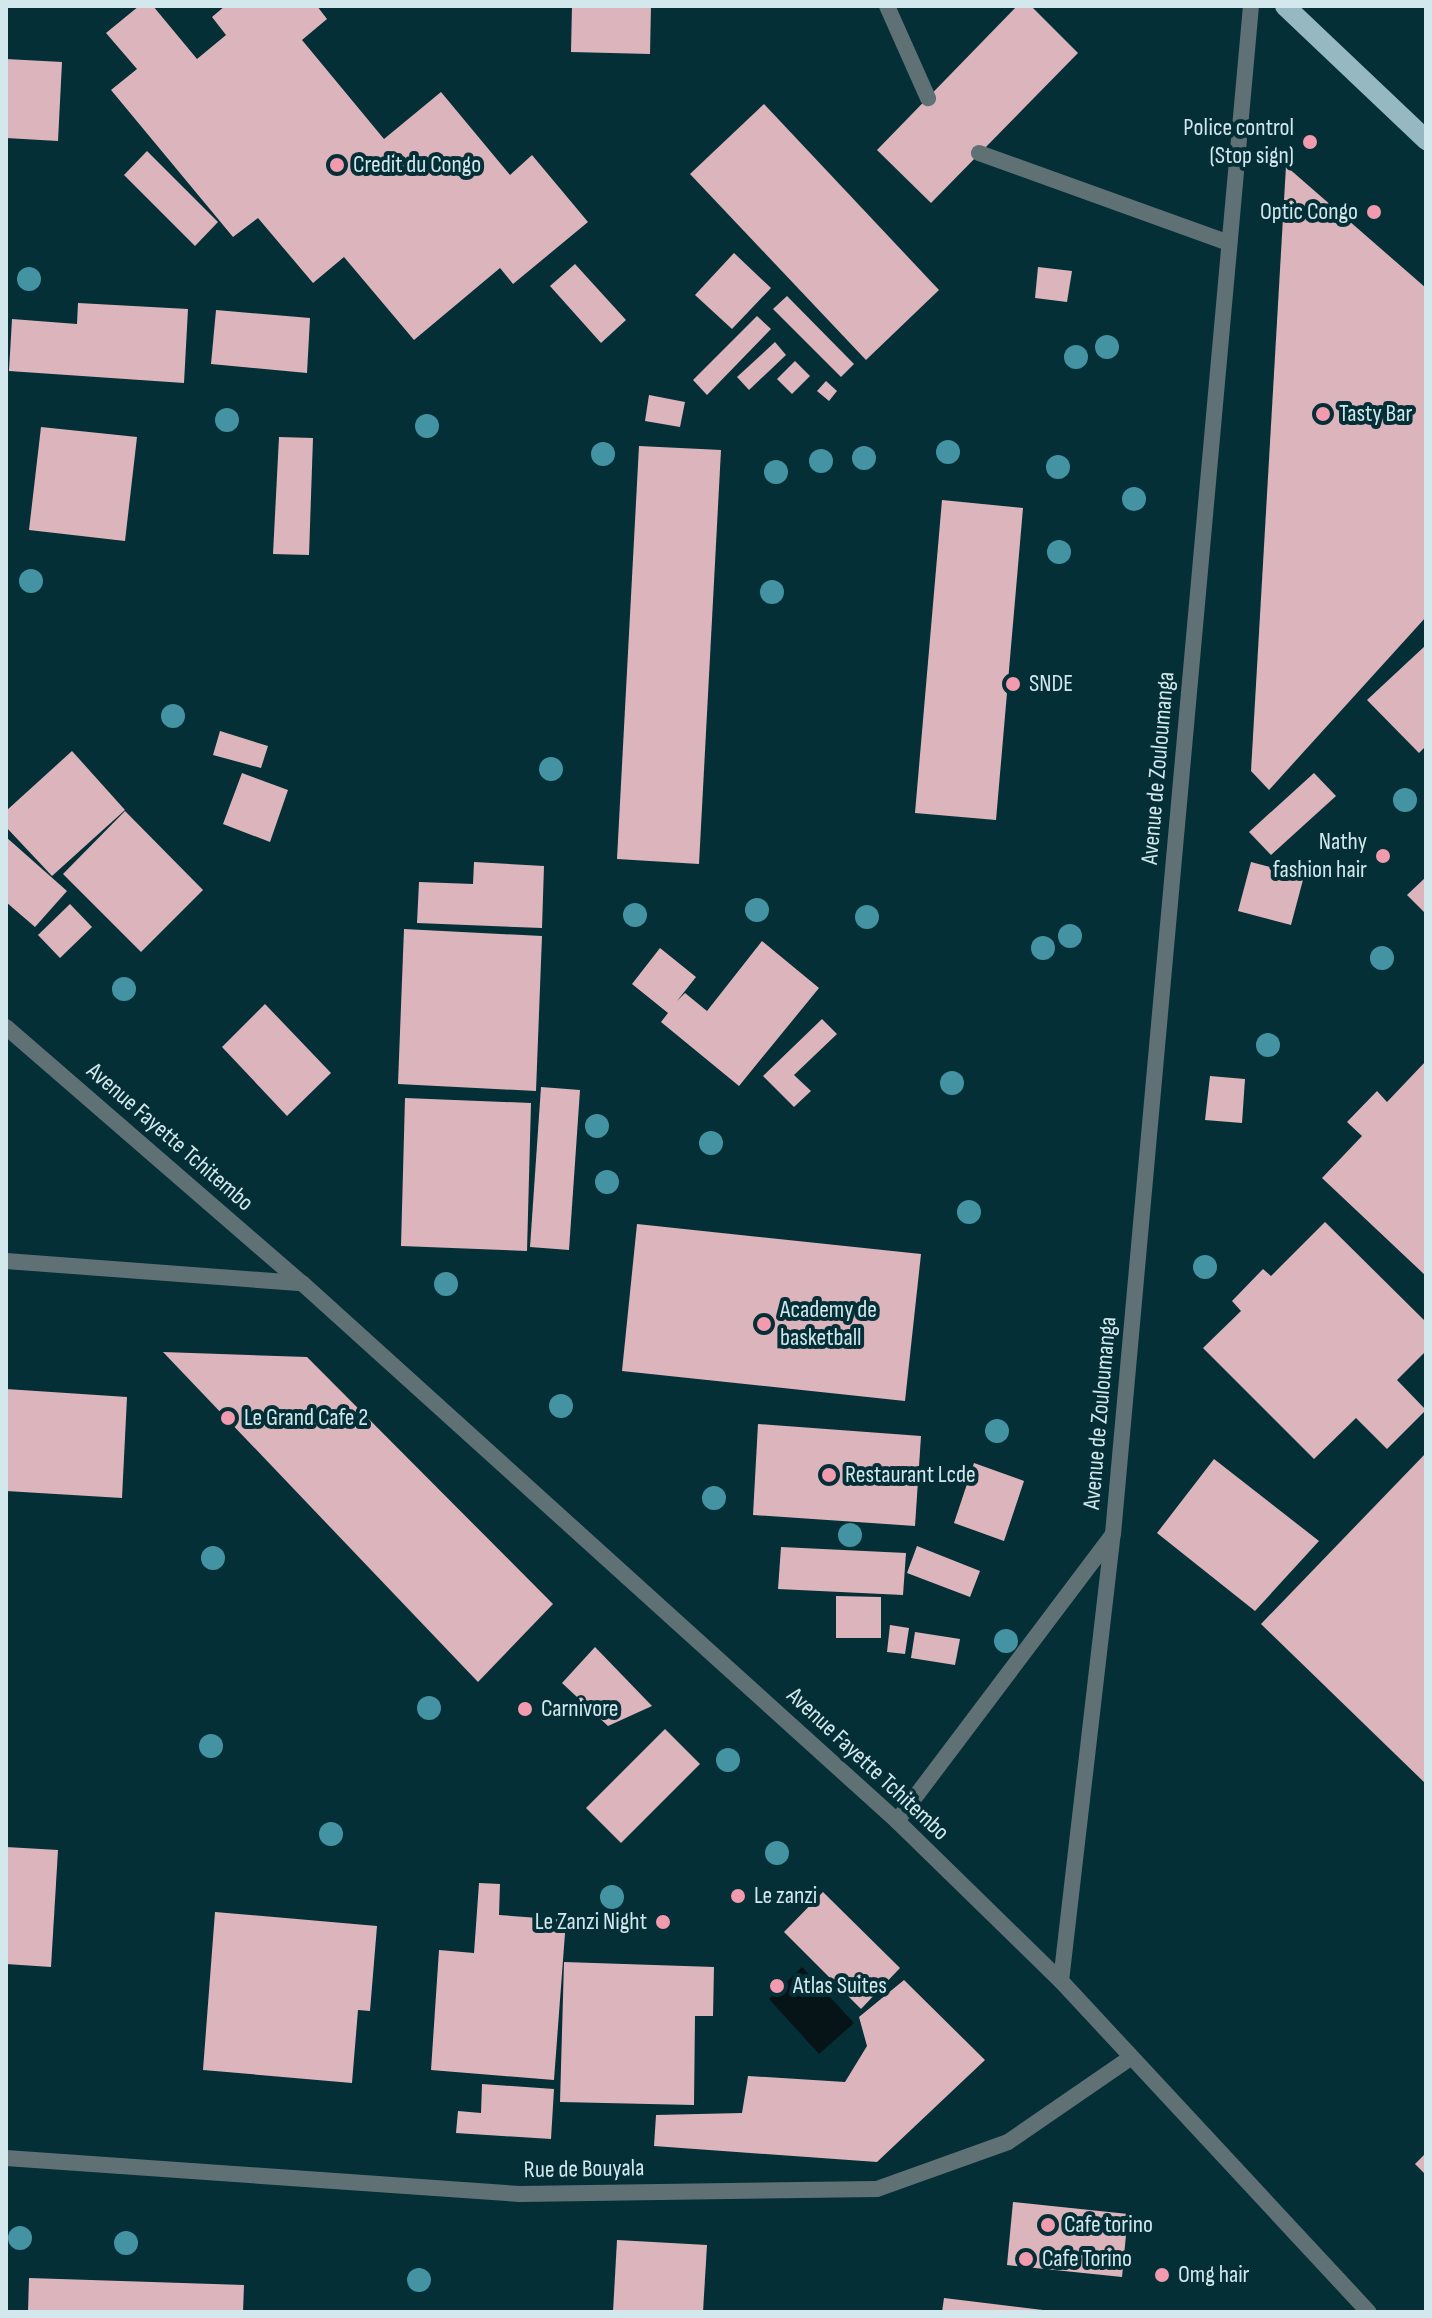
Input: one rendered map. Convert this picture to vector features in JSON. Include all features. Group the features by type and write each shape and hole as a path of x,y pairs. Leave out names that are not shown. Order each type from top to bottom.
{"main road":[{"path":"1285,6 1426,140"}],"street":[{"path":"887,6 928,98"},
{"name":"Avenue de Zouloumanga","path":"1061,1981 1113,1534 1251,6"},
{"path":"979,153 1229,243"},
{"name":"Avenue Fayette Tchitembo","path":"6,1027 302,1283 897,1821 1061,1981 1369,2312"},
{"path":"6,1261 302,1283"},
{"name":"Avenue de Zouloumanga","path":"897,1821 1113,1534"},
{"name":"Rue de Bouyala","path":"6,2158 520,2194 877,2189 1008,2142 1130,2058"}],"shaded area":[{"path":"802,1967 854,2023 819,2054 769,1999"}],"building":[{"name":"Credit du Congo","path":"139,6 153,6 197,59 226,35 212,17 225,6 317,6 327,19 302,40 384,139 441,92 510,175 532,155 588,222 513,284 500,268 414,340 344,257 313,283 258,218 233,237 111,90 137,69 106,33"},
{"path":"572,6 651,6 650,54 571,52"},
{"path":"1017,6 1031,6 1078,53 931,203 877,150"},
{"path":"6,59 62,62 58,141 6,138"},
{"path":"764,104 939,290 866,360 690,174"},
{"path":"147,151 218,222 195,246 124,175"},
{"path":"1286,166 1426,288 1426,617 1269,790 1251,771"},
{"path":"734,253 771,288 732,329 695,295"},
{"path":"575,264 626,320 601,343 550,286"},
{"path":"1038,267 1072,271 1067,302 1035,298"},
{"path":"787,296 854,364 841,377 773,309"},
{"path":"78,303 188,309 184,383 9,371 12,319 77,324"},
{"path":"216,310 310,318 307,373 211,364"},
{"path":"757,316 771,329 707,395 693,380"},
{"path":"775,342 786,355 749,390 737,377"},
{"path":"795,361 810,376 792,394 777,379"},
{"path":"826,381 837,391 829,401 817,391"},
{"path":"649,395 685,402 680,427 645,421"},
{"path":"41,427 137,437 125,541 29,530"},
{"path":"279,437 313,438 309,555 273,554"},
{"path":"639,446 721,450 699,864 617,859"},
{"path":"942,500 1023,508 996,820 915,813"},
{"path":"1426,645 1426,746 1419,753 1367,700"},
{"path":"220,731 268,746 261,768 213,755"},
{"path":"72,751 125,810 52,876 6,827 6,811"},
{"path":"242,773 288,790 270,842 223,824"},
{"path":"1314,773 1336,796 1271,855 1249,832"},
{"path":"125,811 203,890 141,952 63,874"},
{"path":"6,837 67,891 35,927 6,902"},
{"path":"474,862 544,866 542,928 417,923 419,882 473,884"},
{"path":"1251,862 1304,876 1291,925 1238,911"},
{"path":"1426,877 1426,914 1407,895"},
{"path":"70,904 92,927 60,958 38,935"},
{"path":"404,929 542,936 536,1091 398,1084"},
{"path":"762,941 819,988 739,1086 661,1022 668,1013 632,984 660,948 696,977 677,1001 685,993 707,1011"},
{"path":"265,1004 331,1073 287,1116 222,1047"},
{"path":"822,1019 837,1034 794,1075 811,1091 794,1107 763,1076"},
{"path":"1426,1061 1426,1276 1322,1178 1362,1136 1347,1122 1377,1091 1387,1102"},
{"path":"1210,1076 1245,1079 1242,1123 1205,1120"},
{"path":"541,1087 580,1090 569,1250 530,1247"},
{"path":"405,1098 531,1103 527,1251 401,1246"},
{"path":"1325,1222 1426,1322 1426,1351 1397,1380 1426,1410 1387,1449 1356,1418 1314,1459 1203,1348 1241,1311 1232,1301 1263,1269 1271,1276"},
{"path":"637,1224 921,1254 905,1401 622,1371"},
{"path":"163,1352 307,1357 553,1604 478,1682"},
{"path":"6,1389 127,1397 122,1498 6,1491"},
{"path":"758,1424 921,1436 915,1526 753,1515"},
{"path":"1426,1453 1426,1784 1261,1624"},
{"path":"1214,1459 1319,1541 1255,1611 1157,1533"},
{"path":"974,1463 1024,1481 1004,1541 954,1523"},
{"path":"917,1546 980,1571 970,1597 907,1573"},
{"path":"781,1547 906,1553 903,1595 778,1589"},
{"path":"836,1596 881,1597 881,1638 836,1638"},
{"path":"890,1625 909,1628 905,1654 887,1652"},
{"path":"915,1632 960,1639 955,1665 911,1658"},
{"path":"595,1647 652,1706 608,1726 562,1683"},
{"path":"665,1729 700,1764 621,1843 586,1808"},
{"path":"6,1847 58,1850 51,1967 6,1964"},
{"path":"479,1883 500,1884 499,1915 566,1920 554,2080 431,2070 439,1950 474,1953"},
{"path":"823,1892 900,1968 861,2009 784,1932"},
{"path":"215,1912 377,1926 370,2011 358,2010 352,2083 203,2070"},
{"path":"564,1962 714,1967 713,2016 695,2016 694,2105 560,2102"},
{"path":"904,1980 985,2060 877,2162 654,2146 656,2115 742,2113 748,2076 845,2082 867,2046 859,2017"},
{"path":"482,2084 554,2089 551,2139 456,2133 458,2111 481,2113"},
{"path":"1426,2153 1426,2175 1415,2164"},
{"path":"1013,2202 1128,2214 1122,2277 1007,2265"},
{"path":"617,2240 707,2245 703,2312 613,2312"},
{"path":"29,2278 244,2285 243,2312 28,2312"},
{"path":"944,2298 1043,2310 1043,2312 942,2312"}],"place":[{"name":"Police control (Stop sign)","path":"1310,142"},
{"name":"Credit du Congo","path":"337,165"},
{"name":"Optic Congo","path":"1374,212"},
{"name":"Tasty Bar","path":"1323,414"},
{"name":"SNDE","path":"1013,684"},
{"name":"Nathy fashion hair","path":"1383,856"},
{"name":"Academy de basketball","path":"764,1324"},
{"name":"Le Grand Cafe 2","path":"228,1418"},
{"name":"Restaurant Lcde","path":"829,1475"},
{"name":"Carnivore","path":"525,1709"},
{"name":"Le zanzi","path":"738,1896"},
{"name":"Le Zanzi Night","path":"663,1922"},
{"name":"Atlas Suites","path":"777,1986"},
{"name":"Cafe torino","path":"1048,2225"},
{"name":"Cafe Torino","path":"1026,2259"},
{"name":"Omg hair","path":"1162,2275"}]}
